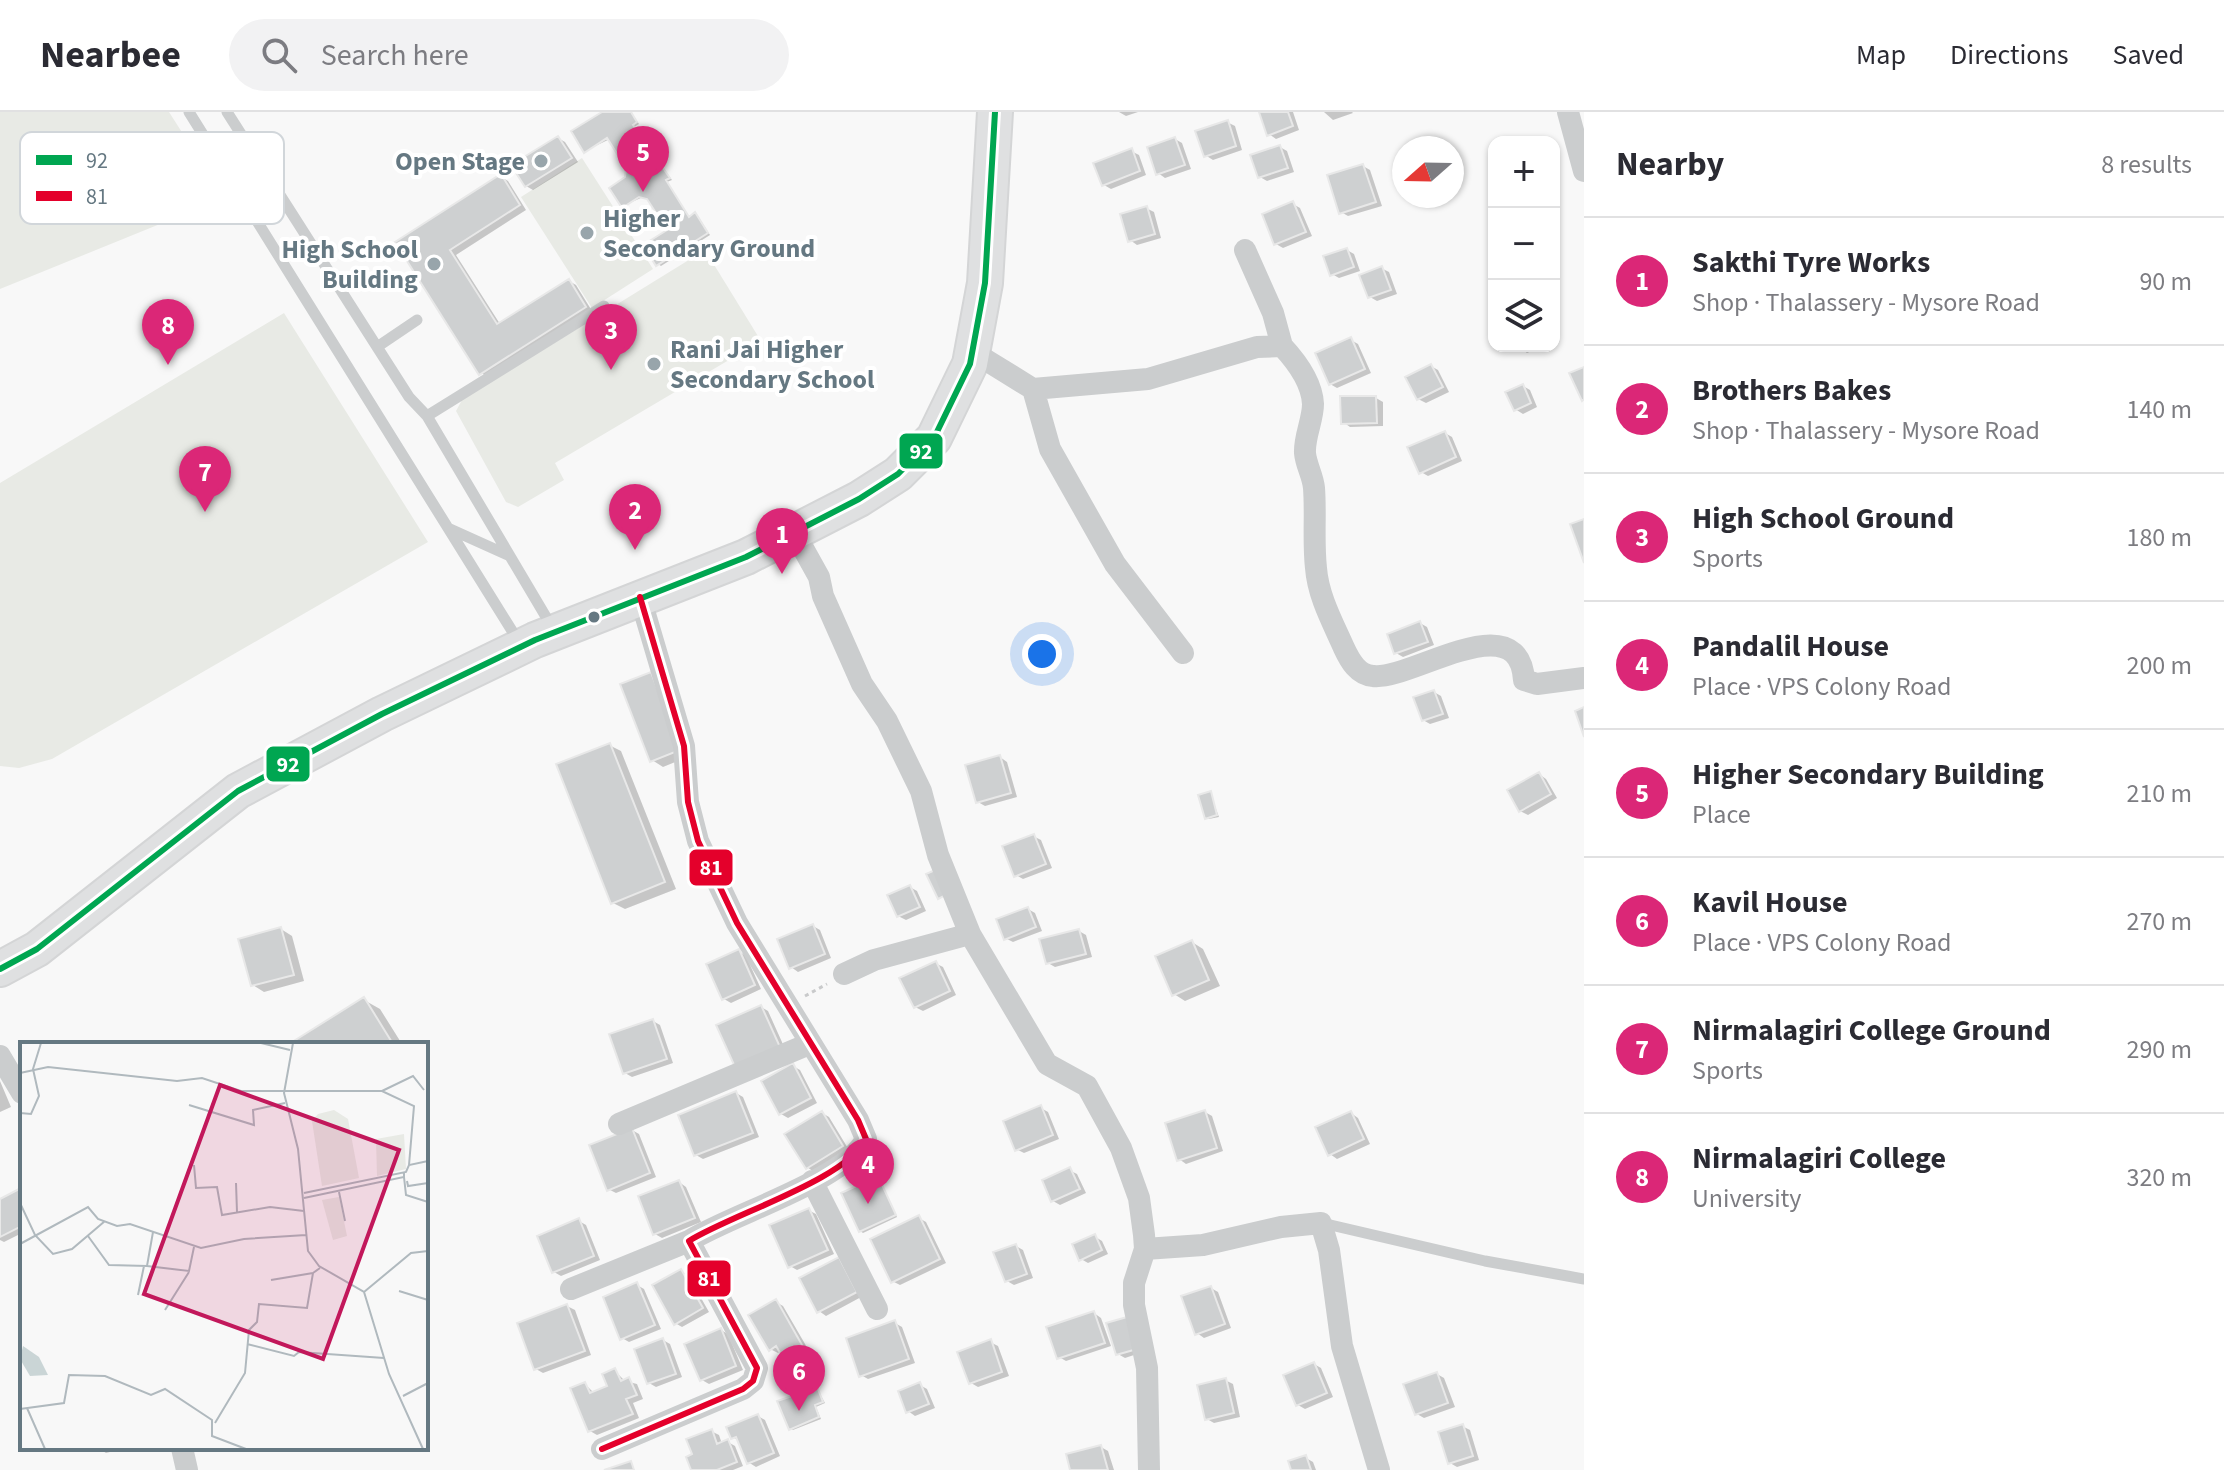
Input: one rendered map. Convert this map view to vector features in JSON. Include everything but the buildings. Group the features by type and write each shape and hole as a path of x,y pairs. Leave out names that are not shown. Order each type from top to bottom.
{"main road":[{"path":"0,969 37,949 238,791 382,714 521,646 746,557 898,474 934,438 973,352 989,244 995,112"}],"street":[{"path":"1568,112 1584,171"},
{"path":"1245,250 1273,313 1282,346 1295,360 1313,403 1305,452 1314,487 1316,571 1327,609 1358,670 1371,676 1392,676 1459,649 1496,646 1516,653 1523,667 1524,680 1537,684 1584,678"},
{"path":"973,352 1033,389 1148,379 1257,347 1282,346"},
{"path":"1033,389 1050,449 1115,564 1183,653"},
{"path":"794,532 819,577 823,596 862,684 887,721 921,791 938,855 970,934 1047,1064 1087,1086 1121,1148 1139,1198 1145,1249 1134,1283 1134,1305 1147,1368 1149,1470"},
{"path":"571,1289 689,1241 812,1181 859,1154 866,1139 858,1120 786,1008 737,923 698,841 688,802 684,746 640,597"},
{"path":"844,974 874,960 970,934"},
{"path":"619,1124 809,1044"},
{"path":"0,1056 20,1090"},
{"path":"812,1181 877,1309"},
{"path":"1145,1249 1203,1245 1281,1227 1321,1223 1329,1250 1342,1346 1379,1470"},
{"path":"602,1449 743,1389 753,1381 757,1368 689,1241"},
{"path":"182,1450 187,1470"}],"lane":[{"path":"189,112 201,132"},
{"path":"227,112 240,132"},
{"path":"284,201 409,397 427,416 554,631"},
{"path":"259,224 521,646"},
{"path":"427,416 604,306"},
{"path":"377,347 417,320"},
{"path":"449,529 512,557"},
{"path":"1321,1223 1485,1261 1584,1279"}],"path":[{"path":"786,1008 844,974"}],"shaded area":[{"path":"0,112 169,112 182,132 20,132 20,224 160,224 0,289"},
{"name":"Higher Secondary Ground","path":"582,158 653,269 592,308 521,197"},
{"path":"705,250 761,341 555,463 564,480 518,507 506,502 456,411 462,400"},
{"path":"284,313 428,542 52,759 19,768 0,766 0,483"}],"transit line":[{"name":"92","path":"0,969 37,949 238,791 382,714 535,640 746,557 859,499 898,474 934,438 970,364 985,283 995,112"},
{"name":"81","path":"602,1449 743,1389 753,1381 757,1368 689,1241 813,1182 854,1154 866,1139 858,1120 737,923 698,841 688,802 684,746 640,597"}],"place":[{"name":"Open Stage","path":"541,161"},
{"name":"Higher Secondary Building","path":"643,192"},
{"name":"Higher Secondary Ground","path":"587,233"},
{"name":"High School Building","path":"434,264"},
{"name":"Rani Jai Higher Secondary School","path":"654,364"},
{"name":"Nirmalagiri College","path":"168,365"},
{"name":"High School Ground","path":"611,370"},
{"name":"Nirmalagiri College Ground","path":"205,512"},
{"name":"Brothers Bakes","path":"635,550"},
{"name":"Sakthi Tyre Works","path":"782,574"},
{"name":"Pandalil House","path":"868,1204"},
{"name":"Kavil House","path":"799,1411"}]}
